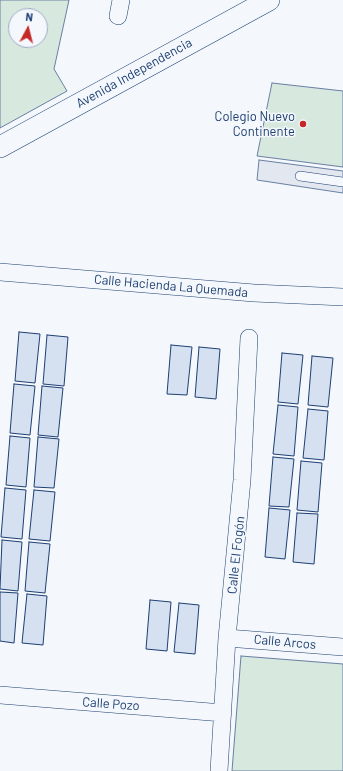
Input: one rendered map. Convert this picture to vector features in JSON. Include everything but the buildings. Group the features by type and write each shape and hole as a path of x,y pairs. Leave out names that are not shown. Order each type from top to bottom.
{"street":[{"name":"Avenida Independencia","path":"0,146 269,0"},
{"name":"Calle Hacienda La Quemada","path":"0,272 254,293 343,297"},
{"name":"Calle El Fogón","path":"218,771 227,638 242,480 249,338"},
{"name":"Calle Arcos","path":"227,638 343,647"},
{"name":"Calle Pozo","path":"0,695 223,713"}],"lane":[{"path":"300,176 343,182"}],"shaded area":[{"path":"0,0 69,0 54,69 67,91 0,128"},
{"name":"Colegio Nuevo Continente","path":"272,83 343,91 343,167 257,156"},
{"path":"259,160 343,171 343,193 257,180"},
{"path":"241,656 343,664 343,771 232,771"}],"place":[{"name":"Colegio Nuevo Continente","path":"303,124"}]}
